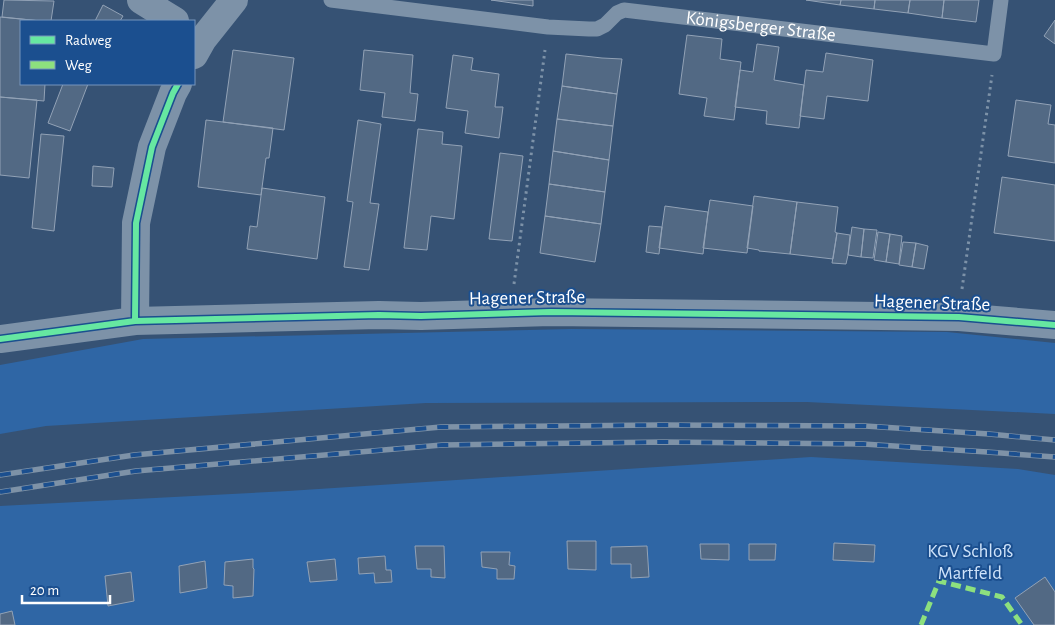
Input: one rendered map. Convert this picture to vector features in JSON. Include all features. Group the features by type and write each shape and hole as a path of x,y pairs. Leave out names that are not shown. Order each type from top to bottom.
{"street":[{"path":"141,0 173,20"},
{"path":"197,42 234,0"},
{"path":"135,321 136,223 152,147 178,85"},
{"name":"Hagener Straße","path":"0,339 135,321 551,312 958,317 1055,325"}],"lane":[{"name":"Königsberger Straße","path":"330,0 548,27 597,29 605,25 617,12 624,10 994,54 1002,0"}],"path":[{"path":"518,252 548,27"}],"green space":[{"path":"571,329 947,332 1055,343 1055,414 807,402 426,403 46,426 0,434 0,365 143,339"},
{"name":"KGV Schloß Martfeld","path":"811,457 1018,469 1055,475 1055,625 0,625 0,506 288,491"}],"building":[{"path":"4,0 54,1 51,20 2,17"},
{"path":"491,0 533,0 533,6"},
{"path":"806,0 841,0 840,5"},
{"path":"841,0 875,0 874,9 840,5"},
{"path":"875,0 910,0 908,13 874,9"},
{"path":"910,0 944,0 942,18 908,13"},
{"path":"944,0 979,0 976,22 942,18"},
{"path":"103,5 123,16 121,20 96,20"},
{"path":"0,17 31,20 20,20 20,85 45,85 44,101 0,97"},
{"path":"1055,20 1055,44 1044,36"},
{"path":"687,35 722,39 720,59 741,62 734,120 704,116 707,98 679,94"},
{"path":"757,44 779,47 774,80 804,85 799,128 766,124 767,111 735,107 740,70 753,72"},
{"path":"233,50 294,58 284,130 223,122"},
{"path":"364,50 413,55 410,93 418,94 415,121 382,117 385,93 360,90"},
{"path":"826,53 873,60 868,101 827,96 824,119 800,116 806,70 823,72"},
{"path":"566,54 622,59 617,94 562,86"},
{"path":"453,55 473,58 471,70 499,74 495,107 503,107 499,138 465,133 468,111 446,108"},
{"path":"63,85 88,85 70,131 48,123"},
{"path":"562,86 617,94 613,126 557,119"},
{"path":"0,97 37,100 29,178 0,175"},
{"path":"1016,100 1051,105 1048,124 1055,125 1055,163 1008,156"},
{"path":"557,119 613,126 609,160 553,151"},
{"path":"206,120 273,128 269,158 266,158 261,195 198,187"},
{"path":"358,120 381,124 370,203 379,204 369,270 344,267 353,202 347,201"},
{"path":"418,129 443,132 442,144 462,146 454,219 431,216 427,250 404,248"},
{"path":"41,134 64,136 54,231 32,228"},
{"path":"553,151 609,160 605,192 549,184"},
{"path":"500,153 523,156 512,241 489,239"},
{"path":"93,166 114,168 112,187 92,186"},
{"path":"1002,177 1055,185 1055,241 994,233"},
{"path":"549,184 605,192 601,224 545,216"},
{"path":"262,188 325,197 317,259 247,249 250,226 257,227"},
{"path":"754,196 797,202 790,254 747,248"},
{"path":"710,200 753,206 747,253 703,248"},
{"path":"797,202 838,207 833,259 790,254"},
{"path":"665,206 708,212 703,254 659,248"},
{"path":"545,216 601,224 595,262 540,253"},
{"path":"649,226 662,227 659,254 646,252"},
{"path":"852,227 864,229 861,257 848,255"},
{"path":"864,229 877,230 873,258 861,257"},
{"path":"878,232 890,234 886,262 874,260"},
{"path":"837,233 850,235 846,264 832,263"},
{"path":"890,234 902,236 899,264 886,262"},
{"path":"903,242 916,243 912,267 899,265"},
{"path":"916,243 928,246 924,269 912,267"},
{"path":"567,541 596,541 596,570 568,569"},
{"path":"834,543 875,545 874,562 833,560"},
{"path":"700,544 729,544 729,560 701,559"},
{"path":"749,544 776,544 775,560 749,560"},
{"path":"415,546 444,546 445,578 431,577 431,569 417,569"},
{"path":"647,546 649,577 631,578 631,564 611,564 611,547"},
{"path":"481,552 510,552 509,565 515,566 514,579 497,579 497,569 482,567"},
{"path":"385,556 386,570 391,570 392,582 375,583 374,573 359,574 358,558"},
{"path":"253,559 253,596 233,598 233,586 224,585 225,562"},
{"path":"335,559 337,580 310,582 307,562"},
{"path":"205,561 207,588 180,593 179,566"},
{"path":"131,572 134,601 108,606 105,576"},
{"path":"1045,577 1055,592 1055,625 1034,625 1015,598"},
{"path":"12,611 15,625 0,625 0,614"}],"railway":[{"path":"0,475 134,455 441,427 865,426 1055,440"},
{"path":"0,492 136,471 442,445 663,442 863,444 1055,457"}],"marked path":[{"path":"921,625 939,581 1002,597 1022,625"}],"cycle path":[{"path":"135,321 136,223 152,147 177,85"},
{"path":"0,339 135,321 551,312 959,317 1055,325"}]}
